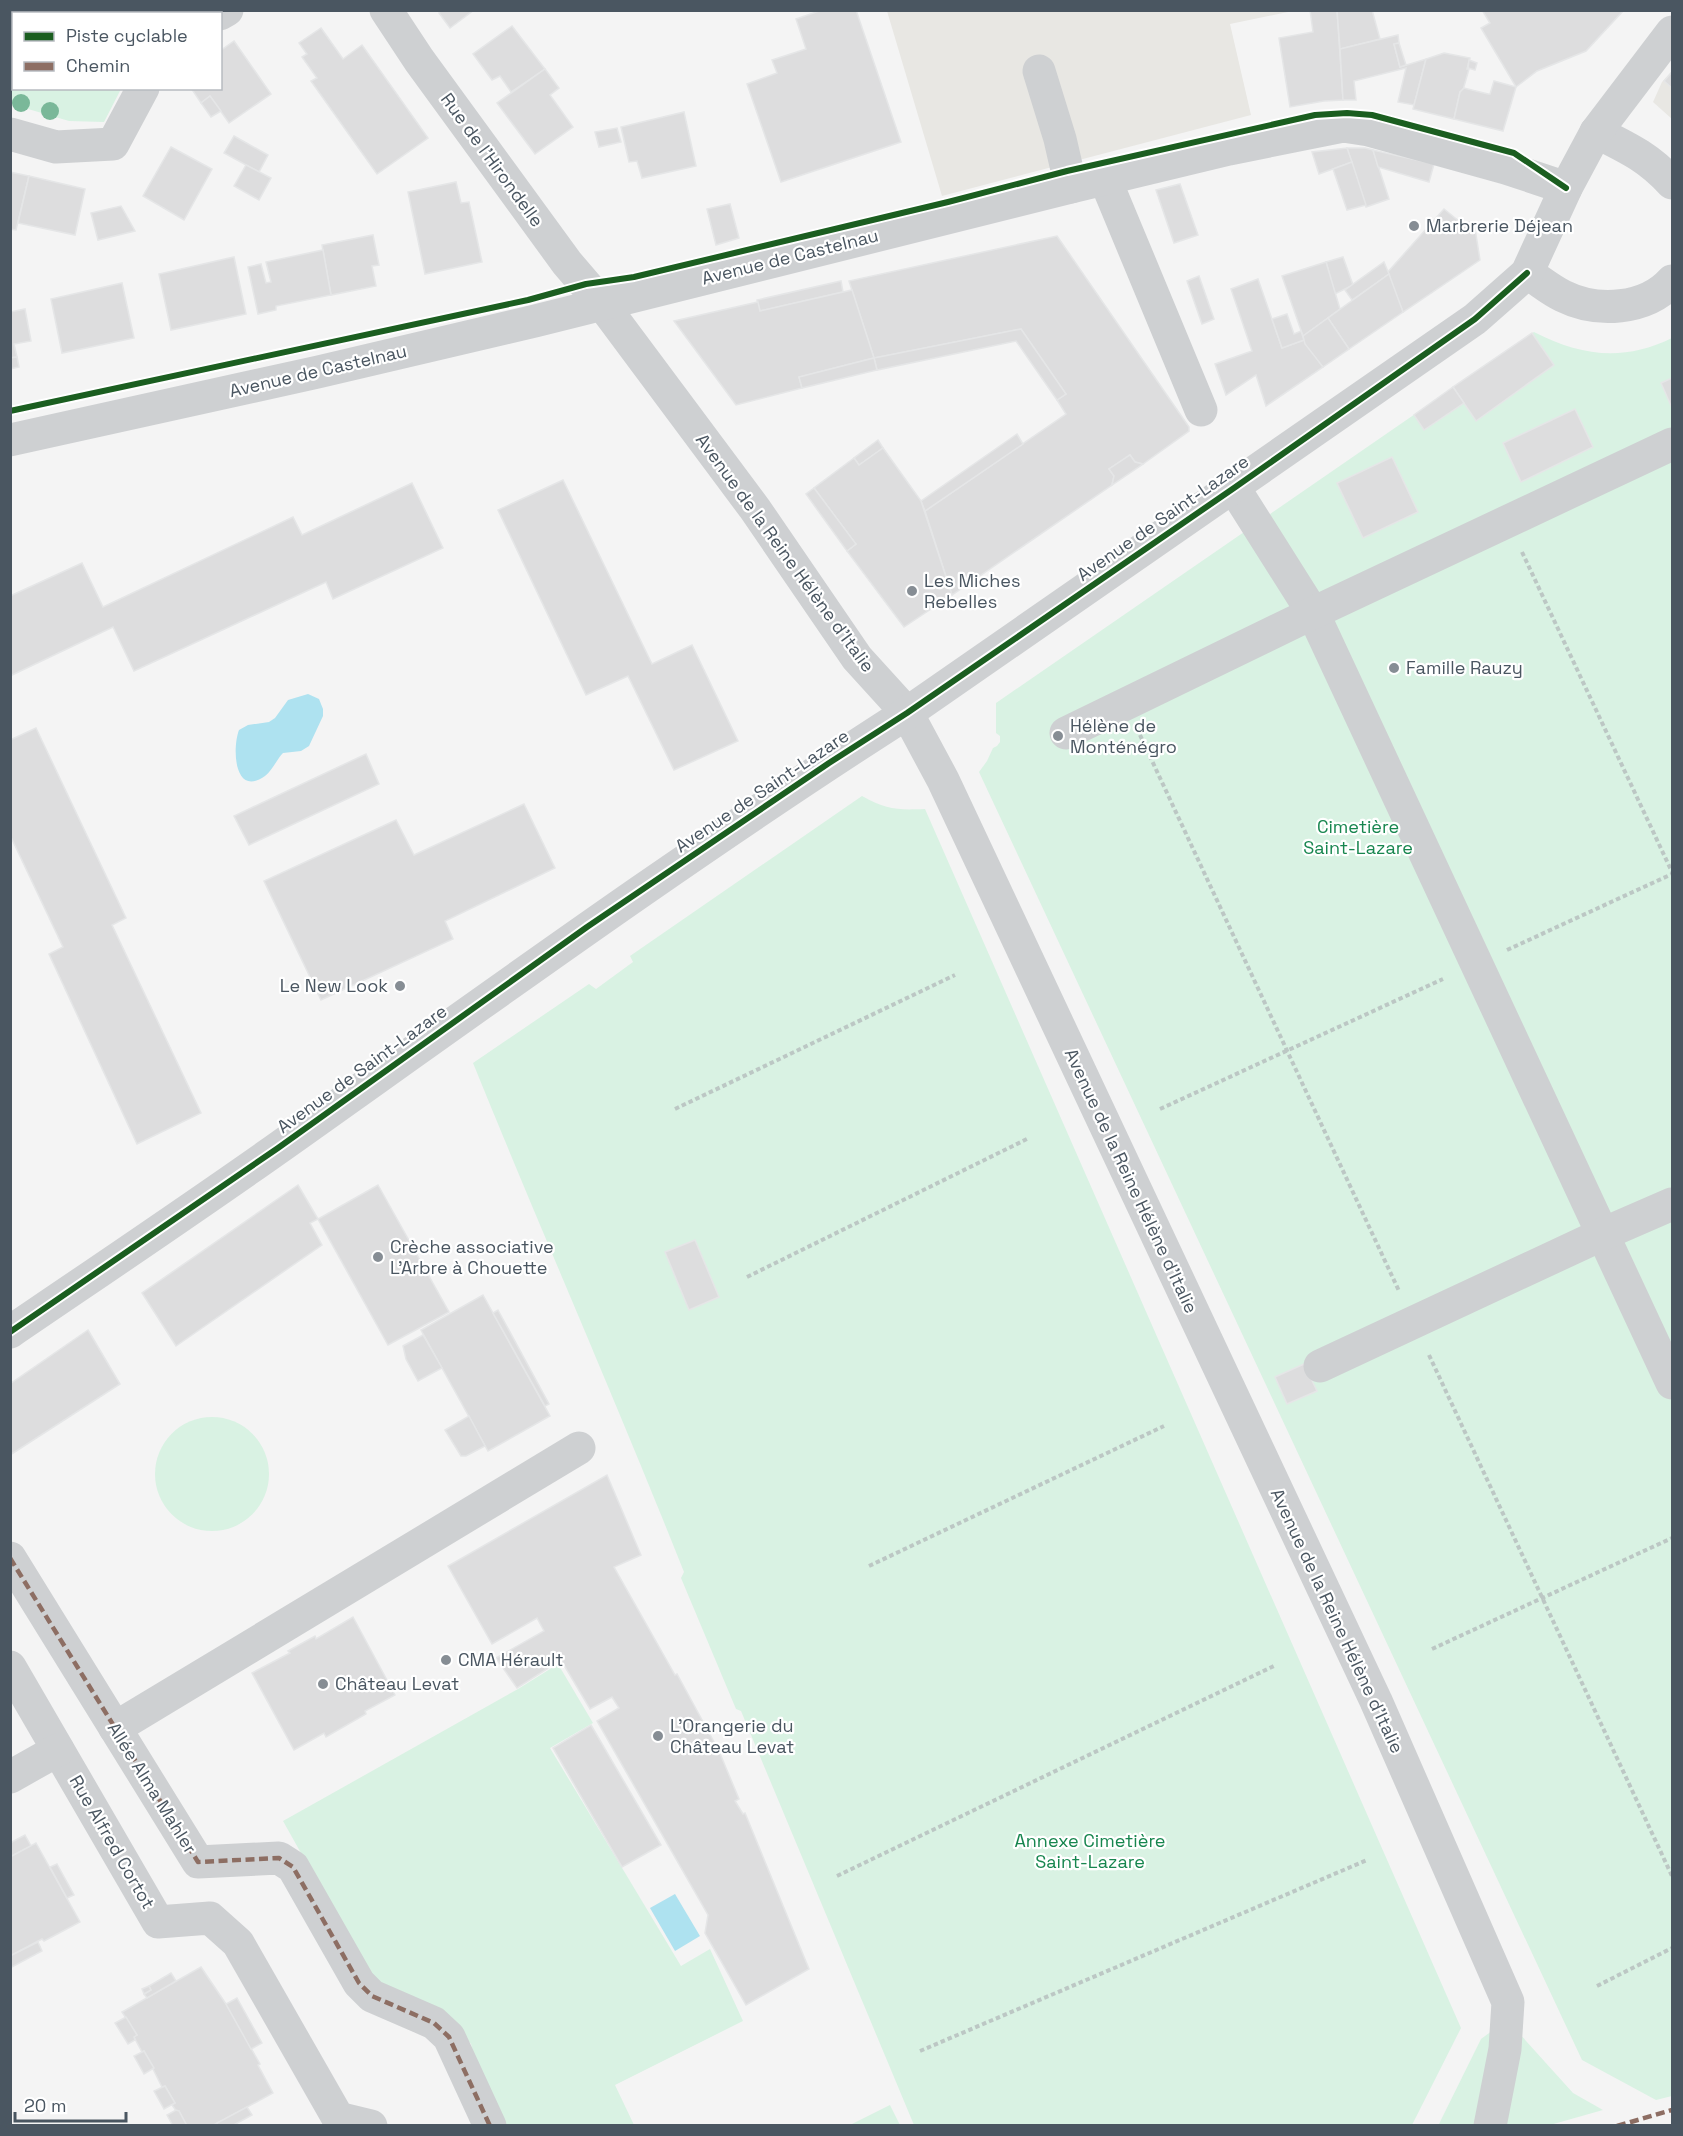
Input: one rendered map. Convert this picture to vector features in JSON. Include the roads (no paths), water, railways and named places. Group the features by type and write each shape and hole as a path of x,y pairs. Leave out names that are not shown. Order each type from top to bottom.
{"street":[{"name":"Rue de l'Hirondelle","path":"386,10 419,60 567,263 603,305"},
{"path":"1672,32 1596,132 1566,189 1527,273 1564,297 1597,307 1632,305 1664,291 1672,281"},
{"path":"1039,71 1060,139 1071,187"},
{"path":"10,134 56,147 113,144 142,90"},
{"name":"Avenue de Castelnau","path":"10,440 318,372 603,305 1071,187 1343,126 1369,130 1506,168 1566,189"},
{"path":"1596,132 1635,151 1656,165 1672,183"},
{"path":"1105,179 1201,410"},
{"name":"Avenue de Saint-Lazare","path":"10,1332 278,1148 587,927 907,713 1233,488 1475,319 1527,273"},
{"name":"Avenue de la Reine Hélène d'Italie","path":"603,305 755,509 857,658 907,713 943,780 1370,1690 1508,2002 1505,2049 1490,2126"},
{"path":"1066,733 1313,613 1672,444"},
{"path":"1233,488 1313,613 1672,1383"},
{"path":"1320,1366 1672,1204"},
{"path":"116,1728 579,1448"},
{"name":"Allée Alma Mahler","path":"10,1558 198,1862 279,1858 293,1867 359,1983 372,1996 434,2023 449,2037 490,2126"},
{"name":"Rue Alfred Cortot","path":"10,1667 158,1922 210,1918 238,1943 338,2118 372,2126"},
{"path":"10,1776 58,1750"}],"water":[{"path":"308,694 319,699 323,709 323,716 309,746 301,751 283,753 265,776 255,781 247,781 241,776 236,758 239,730 248,725 269,722 275,718 288,700"},
{"path":"675,1894 700,1936 675,1951 650,1908"}],"place":[{"name":"Marbrerie Déjean","path":"1414,226"},
{"name":"Les Miches Rebelles","path":"912,591"},
{"name":"Famille Rauzy","path":"1394,668"},
{"name":"Hélène de Monténégro","path":"1058,736"},
{"name":"Le New Look","path":"400,986"},
{"name":"Crèche associative L'Arbre à Chouette","path":"378,1257"},
{"name":"CMA Hérault","path":"446,1660"},
{"name":"Château Levat","path":"323,1684"},
{"name":"L'Orangerie du Château Levat","path":"658,1736"}],"park label":[{"name":"Cimetière Saint-Lazare","path":"1358,837"},
{"name":"Annexe Cimetière Saint-Lazare","path":"1090,1851"}]}
